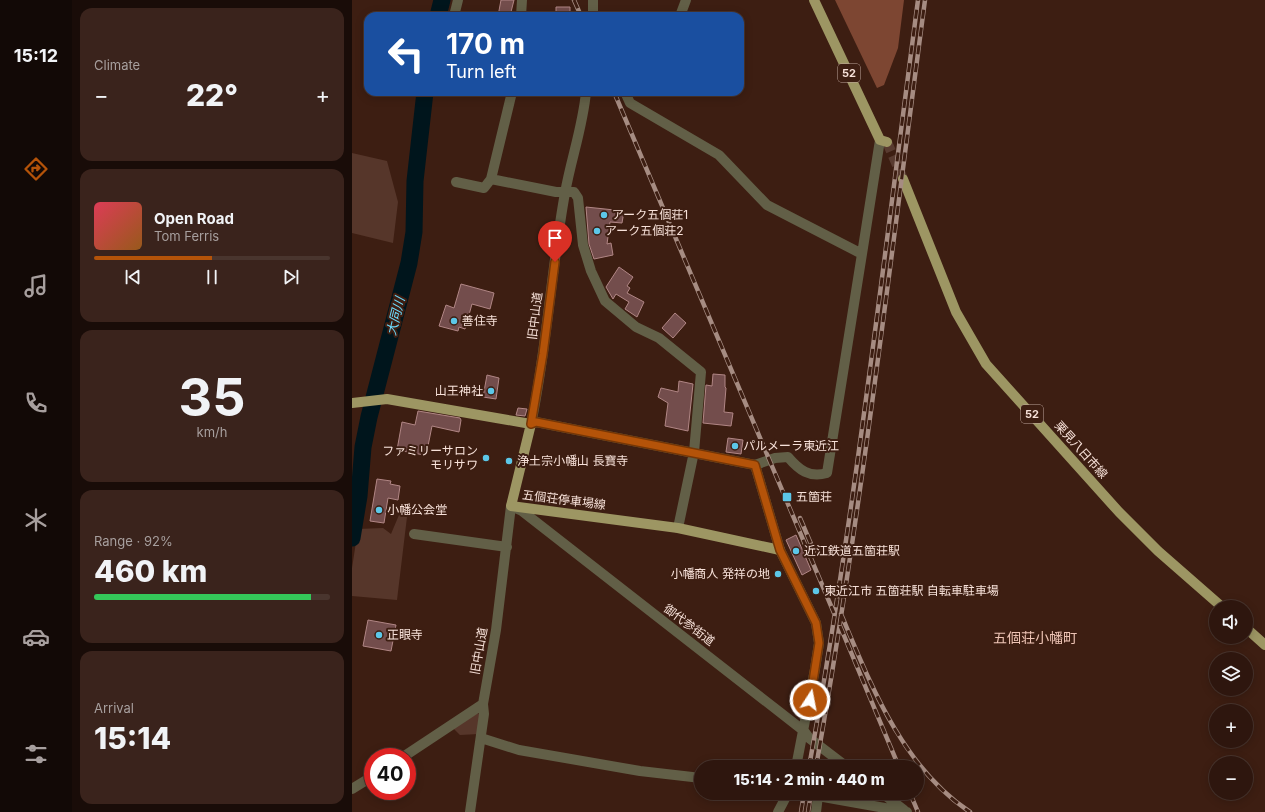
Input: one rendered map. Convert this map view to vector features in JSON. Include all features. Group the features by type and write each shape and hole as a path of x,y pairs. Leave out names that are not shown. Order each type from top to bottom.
{"main road":[{"name":"52","path":"814,0 883,141"},
{"name":"栗見八日市線","path":"903,179 956,312 986,364 1119,512 1158,551 1214,600"},
{"path":"352,403 387,399 531,424"},
{"name":"五個荘停車場線","path":"531,424 511,506 678,528 780,550"},
{"path":"1253,634 1265,645"}],"street":[{"path":"455,12 458,0"},
{"path":"521,12 522,0"},
{"path":"593,0 593,12"},
{"path":"682,12 686,0"},
{"path":"456,182 484,188 491,179 511,96"},
{"name":"旧中山道","path":"531,424 543,354 565,192 584,109 586,96"},
{"path":"627,96 630,103 719,155 767,205 862,254"},
{"path":"531,424 536,422 755,465 783,456 788,457 797,468 805,472 821,474 828,473 862,254 883,141"},
{"path":"491,179 565,192 574,192 578,198 583,245 591,271 605,301 636,327 659,338 701,372 694,452 678,528"},
{"path":"755,465 780,550 816,623 819,643 798,760"},
{"name":"旧中山道","path":"470,812 481,738 483,704 496,630 511,506"},
{"name":"御代参街道","path":"511,506 522,511 804,731 809,738 838,760"},
{"path":"414,534 507,547"},
{"path":"416,748 483,704"},
{"path":"481,738 519,750 640,771 694,777"},
{"path":"352,789 364,782"},
{"path":"778,812 784,800"},
{"path":"816,812 818,800"},
{"path":"840,800 907,812"},
{"path":"891,800 907,812"}],"shaded area":[{"path":"835,0 904,0 898,48 884,85 877,88"},
{"path":"352,153 387,161 398,202 393,243 352,233"},
{"path":"399,515 407,517 397,600 352,596 352,568 358,529 383,528 391,534"},
{"path":"478,713 481,716 479,734 460,735 453,728"}],"building":[{"path":"501,0 514,0 511,12 499,12"},
{"path":"556,7 570,7 570,12 556,12"},
{"path":"586,207 624,211 622,223 610,222 607,244 611,243 613,255 594,259 589,244"},
{"path":"619,267 633,277 627,286 630,288 627,293 644,302 637,317 625,309 629,302 616,294 613,299 606,287"},
{"path":"461,284 494,293 490,309 472,304 465,329 459,327 458,331 439,326 446,305 454,308"},
{"path":"675,313 686,323 673,338 662,328"},
{"path":"713,374 725,375 726,388 724,412 733,413 731,426 703,423 706,385 712,386"},
{"name":"山王神社","path":"487,375 499,378 496,399 483,397"},
{"path":"679,381 693,384 688,431 665,426 668,403 658,397 661,388 678,392"},
{"path":"518,408 527,409 525,416 516,415"},
{"path":"418,411 460,418 459,432 432,426 428,446 426,445 424,455 397,450 402,422 415,425"},
{"name":"パルメーラ東近江","path":"728,438 743,440 741,454 726,452"},
{"name":"小幡公会堂","path":"377,479 391,481 390,484 400,486 398,500 388,498 384,523 370,521"},
{"name":"近江鉄道五箇荘駅","path":"796,535 811,570 802,575 786,540"},
{"name":"正眼寺","path":"368,620 396,625 391,651 363,646"}],"waterway":[{"name":"大同川","path":"439,12 442,0"},
{"name":"大同川","path":"352,538 359,496 363,447 369,417 409,263 414,232 415,181 425,96"}],"tunnel":[{"path":"887,142 903,179"}],"railway":[{"path":"574,0 579,12"},
{"path":"810,760 841,576 855,480 918,0"},
{"path":"817,760 861,480 925,0"},
{"path":"616,96 834,613"},
{"path":"800,518 814,551"},
{"path":"841,614 877,696 891,723 907,748 925,772 946,793 970,812"},
{"path":"840,626 896,760"},
{"path":"801,812 803,800"},
{"path":"808,812 810,800"},
{"path":"913,800 918,812"}],"place":[{"name":"アーク五個荘1","path":"604,215"},
{"name":"アーク五個荘2","path":"597,231"},
{"name":"善住寺","path":"454,321"},
{"name":"山王神社","path":"491,391"},
{"name":"パルメーラ東近江","path":"735,446"},
{"name":"ファミリーサロン モリサワ","path":"486,458"},
{"name":"浄土宗小幡山 長寶寺","path":"509,461"},
{"name":"五箇荘","path":"787,497"},
{"name":"小幡公会堂","path":"379,510"},
{"name":"近江鉄道五箇荘駅","path":"796,551"},
{"name":"小幡商人 発祥の地","path":"778,574"},
{"name":"東近江市 五箇荘駅 自転車駐車場","path":"816,591"},
{"name":"正眼寺","path":"379,635"}],"district":[{"name":"五個荘小幡町","path":"1035,638"}],"route":[{"path":"555,262 543,354 531,424 536,422 755,465 780,550 816,623 819,643 810,700"}]}
